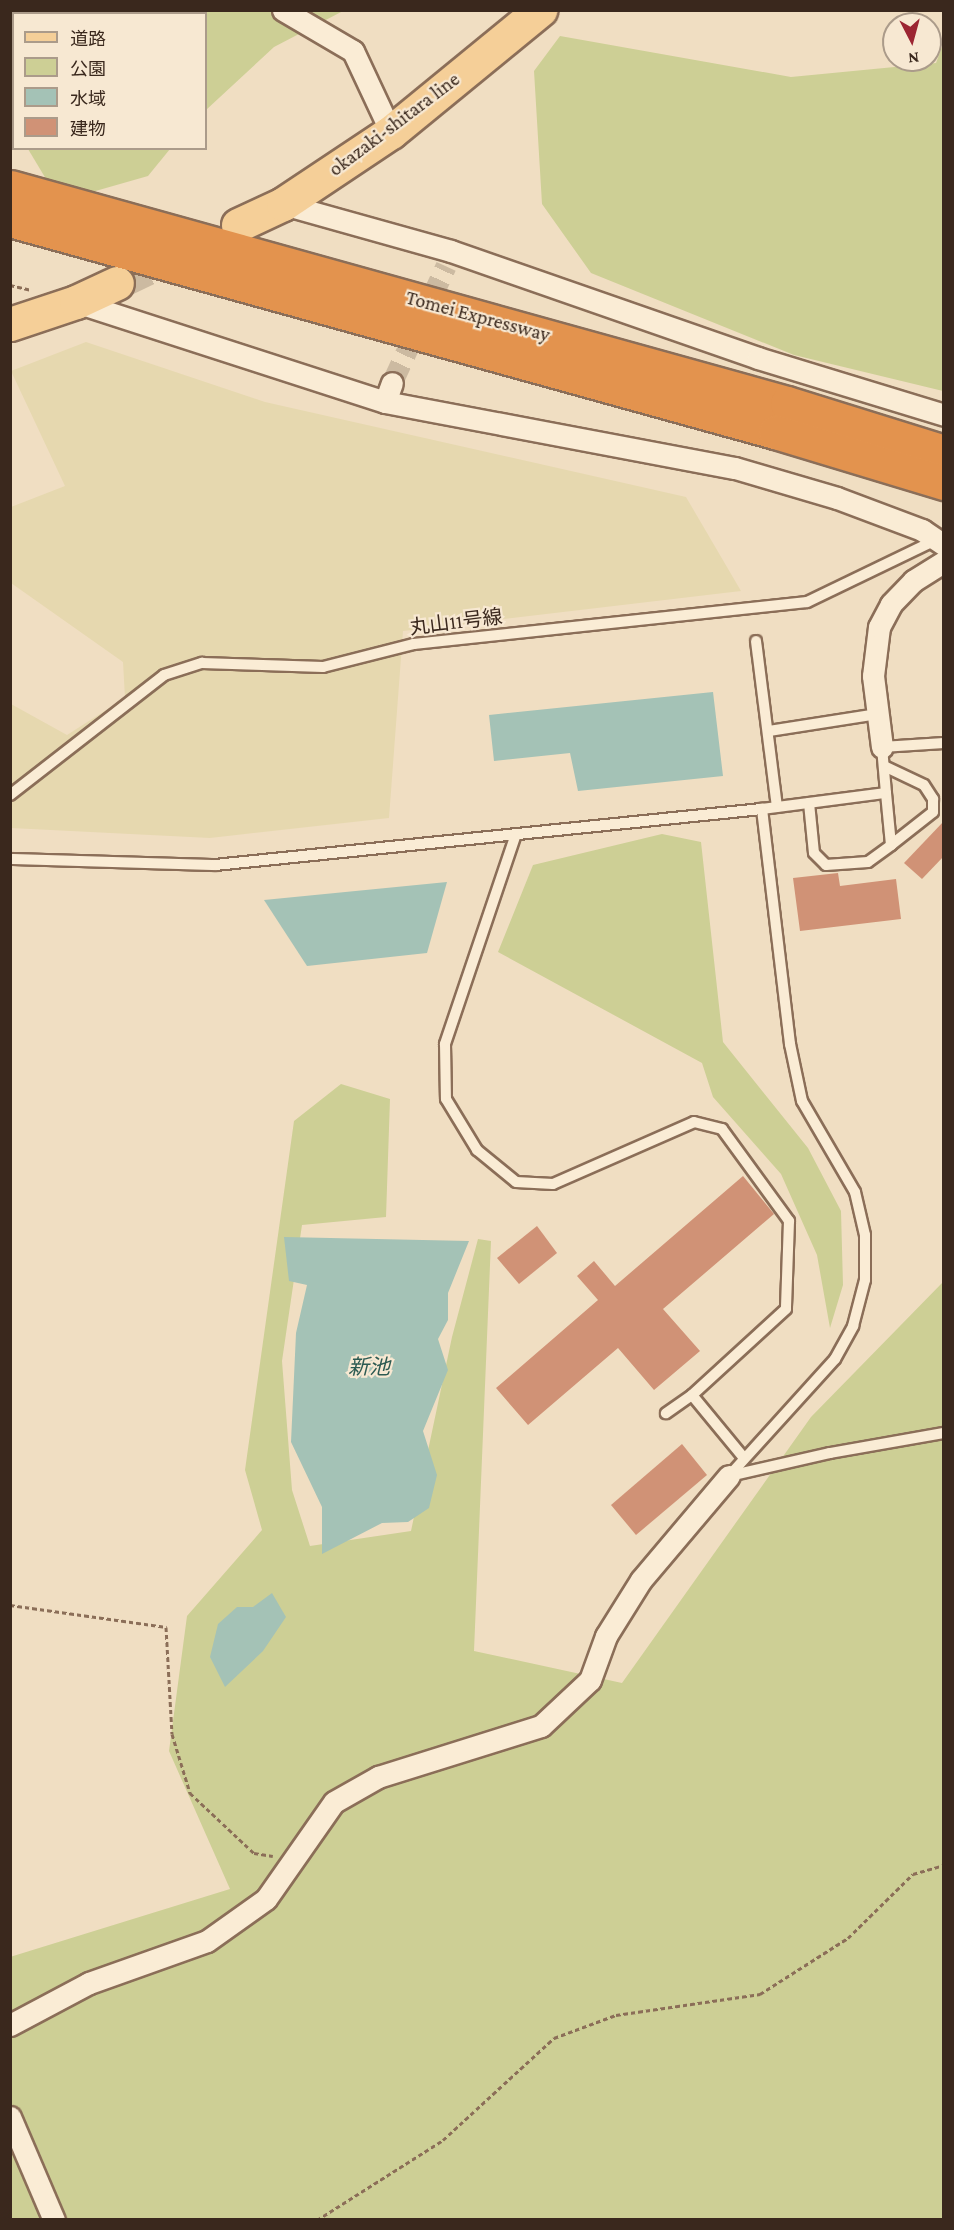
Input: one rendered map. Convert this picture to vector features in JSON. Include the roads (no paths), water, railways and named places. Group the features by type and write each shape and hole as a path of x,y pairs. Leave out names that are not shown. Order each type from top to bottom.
{"highway":[{"name":"Tomei Expressway","path":"10,187 764,396 944,452"},
{"name":"Tomei Expressway","path":"10,220 764,428 944,483"}],"main road":[{"name":"okazaki-shitara line","path":"238,225 283,204 391,132 540,10"},
{"path":"10,324 76,302 117,283"}],"street":[{"path":"283,10 352,51 391,132"},
{"path":"283,204 944,416"},
{"path":"76,302 388,393 735,468 837,498 922,530 940,543"},
{"path":"883,756 873,676 879,627 891,604 913,581 944,562"},
{"path":"10,2025 89,1983 207,1941 266,1899 334,1802 378,1777 541,1726 590,1680 606,1636 641,1580 729,1476"},
{"path":"10,2117 54,2220"}],"lane":[{"name":"丸山11号線","path":"10,795 164,675 202,663 323,667 414,644 807,602 940,543"},
{"path":"756,641 777,807"},
{"path":"769,731 878,714"},
{"path":"883,756 944,743"},
{"path":"883,756 891,845"},
{"path":"809,803 814,853 826,865 868,861 933,812 933,799 924,785 883,756"},
{"path":"10,859 215,866 762,809 886,793"},
{"path":"729,1476 835,1359 853,1326 866,1280 865,1235 855,1192 802,1101 790,1044 762,809"},
{"path":"516,834 445,1044 446,1099 477,1150 516,1182 553,1184 694,1122 722,1129 789,1221 786,1309 692,1395 666,1413"},
{"path":"692,1395 744,1458"},
{"path":"729,1476 830,1453 944,1433"}],"water":[{"path":"713,692 723,776 578,791 570,753 494,761 489,715"},
{"path":"447,882 427,953 307,966 264,900"},
{"name":"新池","path":"284,1237 469,1241 448,1293 448,1320 438,1339 448,1370 423,1431 437,1475 429,1508 408,1522 382,1523 322,1554 322,1507 291,1442 296,1333 307,1285 289,1281"},
{"path":"272,1593 286,1617 263,1651 225,1687 210,1657 218,1624 237,1607 253,1607"}],"tunnel":[{"path":"117,283 180,253"},
{"path":"392,383 446,266"}]}
